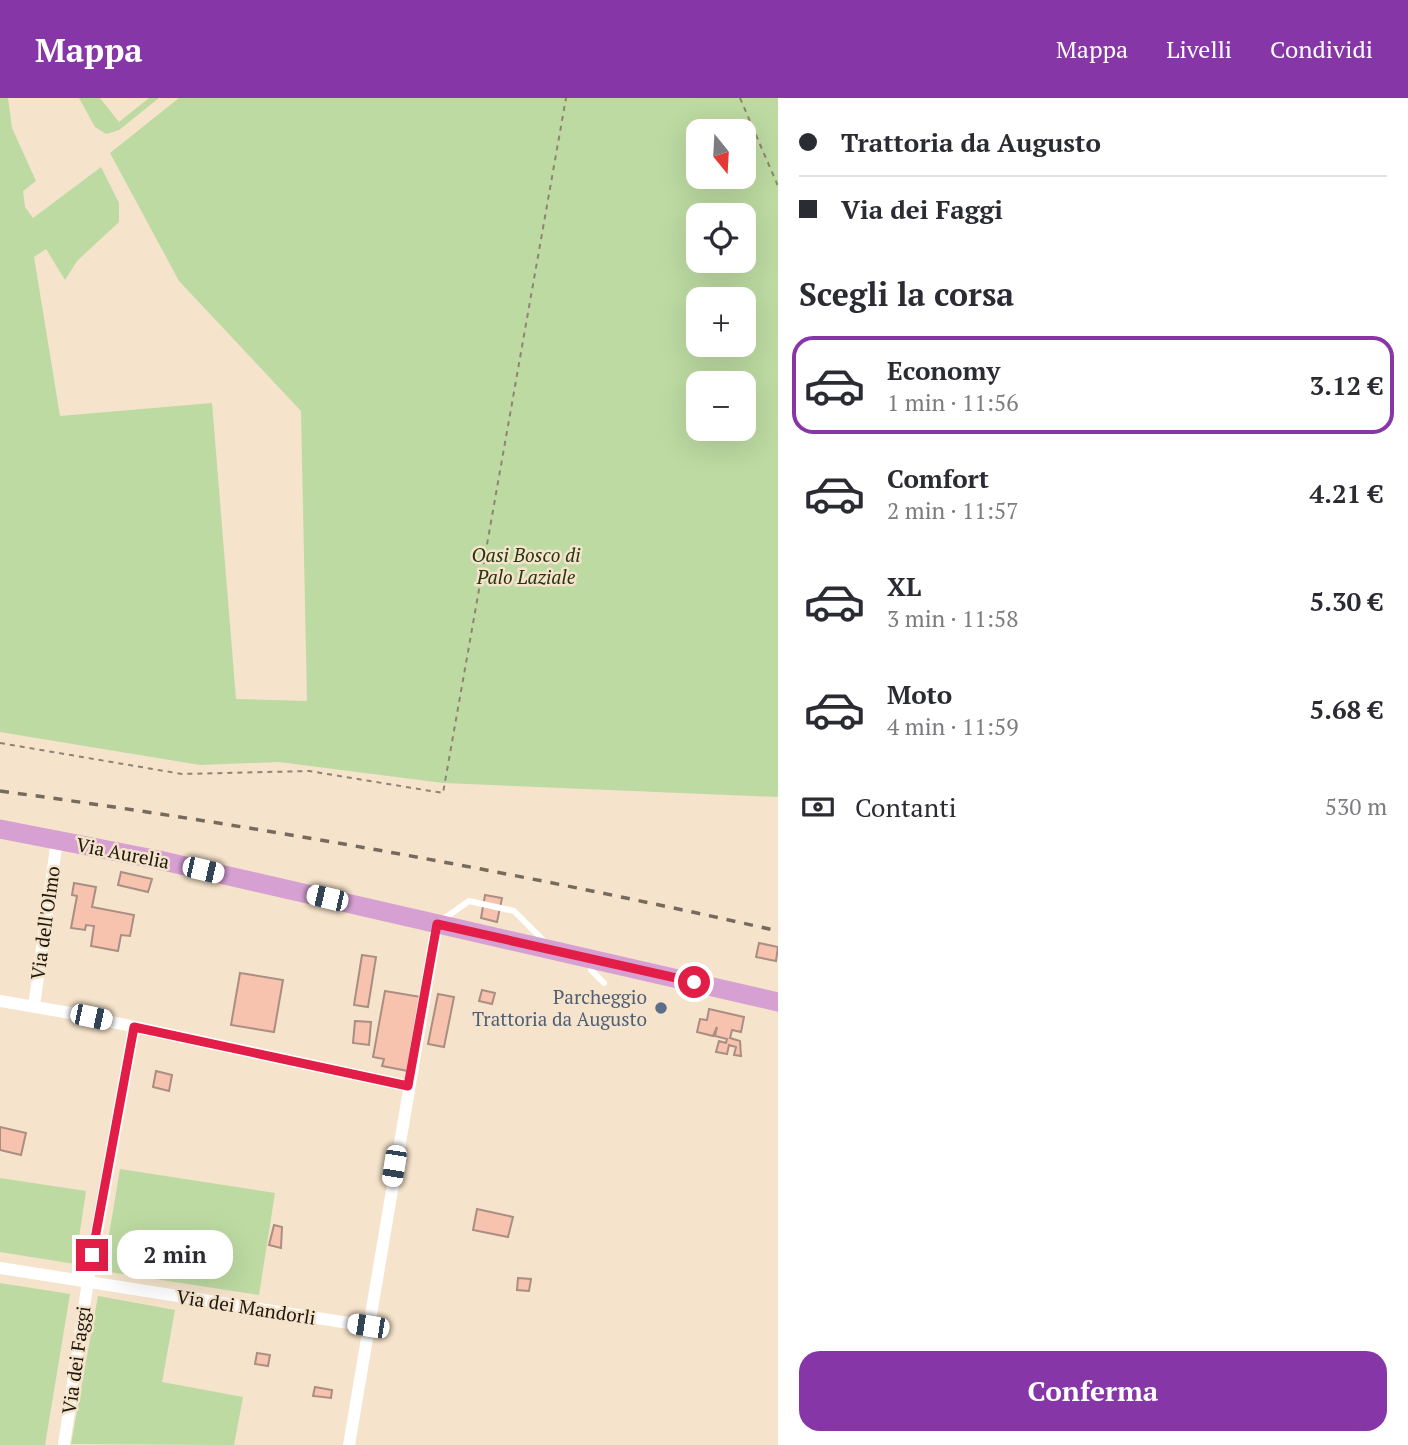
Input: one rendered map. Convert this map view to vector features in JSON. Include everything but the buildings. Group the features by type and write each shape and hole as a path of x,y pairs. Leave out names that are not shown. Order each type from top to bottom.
{"main road":[{"name":"Via Aurelia","path":"0,829 159,860 778,999"}],"street":[{"name":"Via dell'Olmo","path":"34,1006 57,840"},
{"path":"349,1445 437,924"},
{"path":"0,1001 408,1086"},
{"name":"Via dei Faggi","path":"64,1445 88,1281 134,1027"},
{"name":"Via dei Mandorli","path":"0,1268 368,1326"}],"lane":[{"path":"437,924 469,901 492,906 514,911 553,950"},
{"path":"592,959 591,970 604,983"}],"path":[{"path":"0,743 182,774 309,771 443,793 566,98"},
{"path":"740,98 778,186"}],"green space":[{"name":"Oasi Bosco di Palo Laziale","path":"0,98 8,98 12,128 36,181 23,191 25,207 33,218 101,167 119,203 119,222 77,261 65,280 46,249 34,257 60,416 212,403 236,699 307,701 301,411 179,281 110,153 179,98 778,98 778,797 443,783 279,762 200,765 0,732"},
{"path":"79,98 100,98 119,122 149,98 159,98 119,130 106,134 95,127"},
{"path":"120,1169 275,1193 259,1295 103,1271"},
{"path":"0,1178 86,1191 75,1264 0,1252"},
{"path":"0,1283 70,1294 45,1445 0,1445"},
{"path":"98,1296 175,1310 162,1382 243,1397 234,1445 71,1444"}],"railway":[{"path":"0,791 196,819 391,852 778,931"}],"place":[{"name":"Parcheggio Trattoria da Augusto","path":"661,1008"}],"route":[{"path":"92,1255 134,1027 408,1086 437,924 694,982"}]}
